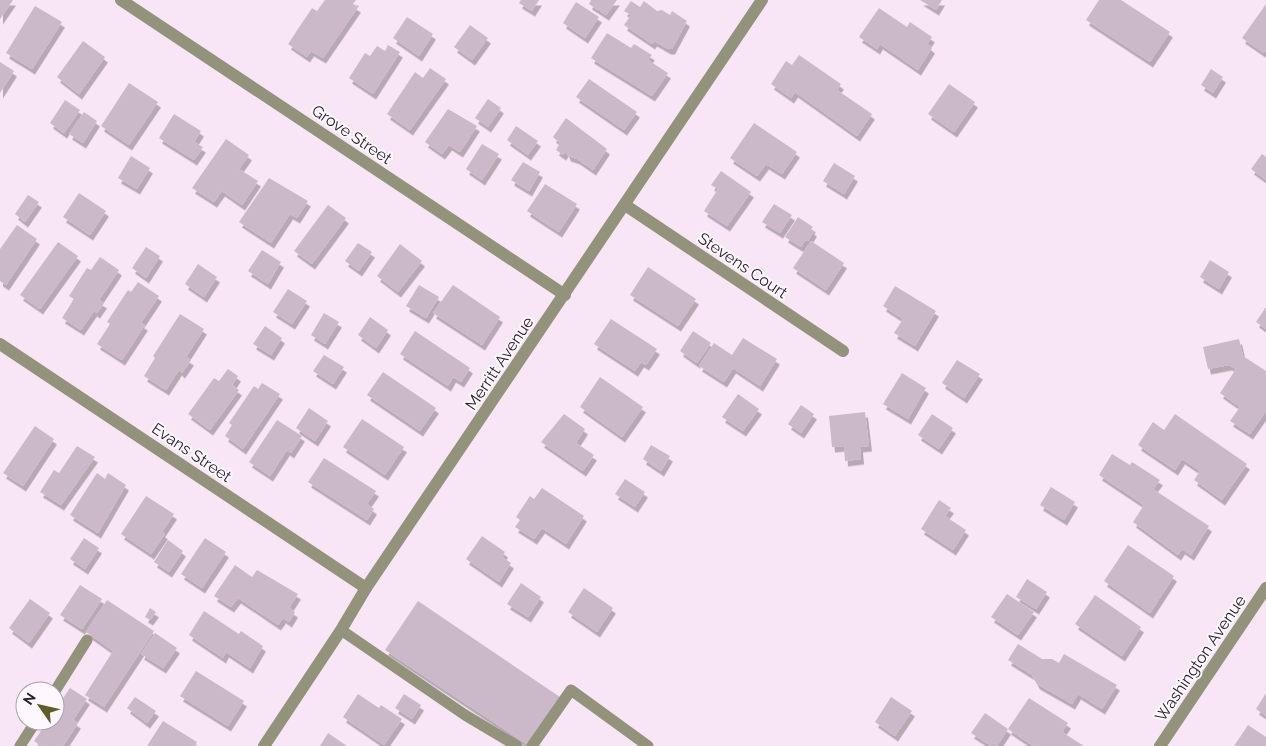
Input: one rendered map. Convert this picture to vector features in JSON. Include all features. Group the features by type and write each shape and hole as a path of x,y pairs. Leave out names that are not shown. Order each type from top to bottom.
{"street":[{"name":"Grove Street","path":"121,0 565,295"},
{"name":"Merritt Avenue","path":"264,746 341,630 366,588 762,0"},
{"name":"Stevens Court","path":"625,205 843,351"},
{"name":"Evans Street","path":"0,344 366,588"},
{"name":"Washington Avenue","path":"1160,746 1266,588"}],"lane":[{"path":"341,630 465,715 517,746"},
{"path":"61,681 87,640"},
{"path":"532,746 571,690 648,746"},
{"path":"20,746 30,731"}],"building":[{"path":"0,0 13,0 0,19"},
{"path":"325,0 356,0 353,4 358,7 323,58 311,51 307,57 288,44 312,8 317,11"},
{"path":"521,0 539,0 532,11 519,3"},
{"path":"591,0 617,0 606,15 589,4"},
{"path":"920,0 942,0 936,10"},
{"path":"1099,0 1121,0 1170,32 1150,62 1086,20"},
{"path":"631,1 640,7 644,1 657,11 662,10 670,15 672,11 687,21 672,49 668,49 654,41 652,44 624,25 631,15 624,11"},
{"path":"576,2 599,17 585,38 563,23"},
{"path":"1266,4 1266,50 1264,53 1242,38"},
{"path":"35,6 62,22 32,69 6,53"},
{"path":"879,8 907,27 910,22 932,37 927,44 932,48 918,70 880,44 877,49 859,37"},
{"path":"407,17 433,34 419,56 393,38"},
{"path":"470,25 488,38 472,60 454,47"},
{"path":"607,33 631,48 634,44 652,55 648,60 668,73 652,96 591,58"},
{"path":"83,41 105,57 79,94 57,77"},
{"path":"388,45 400,52 373,94 349,78 365,53 370,56 377,46 385,51"},
{"path":"799,55 841,84 837,90 872,114 857,136 795,92 791,98 771,84 786,61 792,65"},
{"path":"0,62 14,71 0,93"},
{"path":"430,68 446,79 410,130 387,114 415,72 423,78"},
{"path":"1211,69 1223,77 1213,93 1201,85"},
{"path":"589,79 637,112 624,130 576,97"},
{"path":"129,83 158,102 129,145 101,126"},
{"path":"949,84 975,102 954,132 928,114"},
{"path":"488,99 501,108 488,127 475,118"},
{"path":"65,100 80,110 64,133 50,123"},
{"path":"448,109 477,126 460,152 449,145 442,154 425,142"},
{"path":"84,112 97,121 83,143 69,134"},
{"path":"174,114 201,131 194,142 203,147 194,160 159,138"},
{"path":"566,118 607,149 593,170 577,159 568,156 566,151 563,155 556,150 560,143 553,137"},
{"path":"754,123 797,152 782,174 766,164 757,176 730,158"},
{"path":"516,126 538,141 528,155 507,140"},
{"path":"226,139 249,155 239,169 258,181 242,205 222,191 214,202 192,188"},
{"path":"482,144 499,154 482,180 466,169"},
{"path":"1262,154 1266,157 1266,180 1251,169"},
{"path":"131,156 150,168 137,189 118,178"},
{"path":"523,162 540,172 529,191 511,180"},
{"path":"834,163 855,176 844,194 823,181"},
{"path":"721,171 751,192 727,226 704,211 718,189 711,185"},
{"path":"269,178 308,201 297,218 290,214 271,243 239,222"},
{"path":"545,184 577,204 559,232 527,211"},
{"path":"79,193 106,211 90,235 63,217"},
{"path":"28,195 39,202 25,222 15,214"},
{"path":"774,204 792,215 780,233 762,222"},
{"path":"328,205 346,218 312,264 294,251"},
{"path":"798,217 813,227 811,229 814,231 808,241 805,240 801,247 785,237"},
{"path":"17,225 37,239 6,285 0,281 0,249"},
{"path":"811,241 844,263 826,290 793,268"},
{"path":"58,242 78,256 40,309 20,295"},
{"path":"358,243 372,252 359,271 345,261"},
{"path":"400,244 422,261 398,292 377,276"},
{"path":"146,247 160,256 146,278 132,268"},
{"path":"262,250 281,262 268,284 248,271"},
{"path":"100,257 119,270 99,300 104,303 97,313 94,311 81,330 62,318 74,299 69,296 87,268 91,270"},
{"path":"1210,260 1229,272 1219,289 1200,277"},
{"path":"198,264 217,277 204,297 185,284"},
{"path":"648,267 696,299 678,326 630,295"},
{"path":"138,282 159,296 141,323 145,325 122,360 97,344 110,324 107,322 128,290 131,292"},
{"path":"419,285 439,297 426,318 406,306"},
{"path":"453,285 500,317 482,345 433,313"},
{"path":"895,286 936,311 915,346 894,333 903,319 883,306"},
{"path":"288,289 307,301 292,324 273,312"},
{"path":"1266,307 1266,329 1256,322"},
{"path":"324,313 339,322 325,344 311,335"},
{"path":"180,314 204,329 186,357 191,360 182,373 179,370 166,390 144,376 155,358 153,356"},
{"path":"370,317 388,330 376,348 358,335"},
{"path":"611,319 657,349 646,365 641,362 635,371 594,344"},
{"path":"265,326 282,338 271,355 253,344"},
{"path":"415,331 470,368 461,382 453,377 448,386 400,354"},
{"path":"693,331 711,343 697,363 680,351"},
{"path":"743,338 777,359 760,386 733,368 724,382 699,366 714,343 732,355"},
{"path":"1239,339 1243,356 1266,371 1266,411 1250,434 1230,421 1240,407 1220,393 1236,369 1229,365 1208,369 1203,347"},
{"path":"324,355 344,367 333,384 313,371"},
{"path":"957,360 980,374 964,398 942,383"},
{"path":"228,369 238,376 232,385 239,390 210,430 188,414 214,378 219,381"},
{"path":"383,372 436,408 420,431 367,395"},
{"path":"902,373 926,388 908,419 883,404"},
{"path":"600,377 643,407 622,437 580,407"},
{"path":"262,383 280,394 243,449 225,436 232,425 229,423 254,386 258,389"},
{"path":"738,394 759,409 743,431 722,417"},
{"path":"801,405 814,414 801,433 788,424"},
{"path":"309,408 328,421 315,441 296,428"},
{"path":"865,412 869,446 860,447 861,459 845,461 844,446 832,447 829,416"},
{"path":"564,414 585,429 576,443 594,455 583,471 541,442"},
{"path":"932,414 953,428 939,449 918,435"},
{"path":"1175,414 1247,464 1222,500 1194,480 1200,471 1182,459 1175,470 1138,445 1153,422 1164,430"},
{"path":"362,419 404,447 385,475 343,447"},
{"path":"277,420 302,436 291,453 287,450 270,476 249,462"},
{"path":"35,426 54,439 23,486 3,473"},
{"path":"651,445 670,456 661,471 643,459"},
{"path":"77,446 95,457 61,505 40,492 54,470 59,473"},
{"path":"1112,454 1130,465 1132,462 1160,480 1153,489 1209,526 1191,555 1182,549 1178,555 1133,522 1144,505 1099,475"},
{"path":"324,458 376,491 367,504 374,509 367,520 308,482"},
{"path":"97,473 105,479 108,473 126,485 98,533 70,515"},
{"path":"625,479 645,492 635,507 615,494"},
{"path":"1051,487 1075,502 1064,520 1040,505"},
{"path":"542,488 584,516 566,544 542,528 534,539 515,527 520,520 516,517 530,496 534,499"},
{"path":"146,496 174,514 162,532 165,534 151,554 121,534"},
{"path":"939,500 951,508 945,516 966,530 953,550 921,529"},
{"path":"482,536 505,552 502,557 511,563 499,582 466,559"},
{"path":"84,538 99,548 85,569 70,559"},
{"path":"205,538 226,552 202,588 181,574"},
{"path":"168,540 183,551 169,572 154,562"},
{"path":"1128,545 1174,576 1150,613 1104,581"},
{"path":"235,565 252,577 257,570 298,594 289,608 295,612 289,622 283,618 278,625 238,598 231,607 214,596"},
{"path":"1027,579 1047,592 1036,609 1016,597"},
{"path":"521,583 541,597 528,617 507,604"},
{"path":"80,585 102,599 82,629 60,615"},
{"path":"584,588 613,608 597,632 568,612"},
{"path":"1007,594 1034,612 1018,635 991,617"},
{"path":"1095,595 1141,627 1122,656 1075,624"},
{"path":"30,599 50,613 29,643 9,628"},
{"path":"107,600 154,631 104,707 85,695 113,651 86,632"},
{"path":"418,601 560,697 528,745 385,650"},
{"path":"150,608 156,612 150,620 145,617"},
{"path":"204,611 239,634 241,631 263,646 250,668 226,652 223,658 189,635"},
{"path":"155,633 177,648 163,668 141,654"},
{"path":"1018,644 1042,659 1052,659 1059,663 1064,654 1117,685 1102,709 1078,694 1072,704 1037,684 1032,675 1008,660"},
{"path":"196,671 244,701 228,726 180,696"},
{"path":"70,688 87,699 73,720 78,723 63,746 41,746 34,741 41,731 65,731 65,695"},
{"path":"1266,693 1266,716 1256,709"},
{"path":"358,694 379,708 381,705 402,719 384,745 343,717"},
{"path":"404,694 421,705 412,719 395,708"},
{"path":"135,697 156,711 147,723 127,708"},
{"path":"891,697 912,711 895,736 875,722"},
{"path":"1029,698 1068,723 1062,732 1084,746 1033,746 1008,729"},
{"path":"985,713 1008,729 997,746 991,746 971,733"},
{"path":"163,721 197,742 195,746 147,746"},
{"path":"1248,725 1266,737 1266,746 1234,746"},
{"path":"328,733 347,746 320,746"}]}
